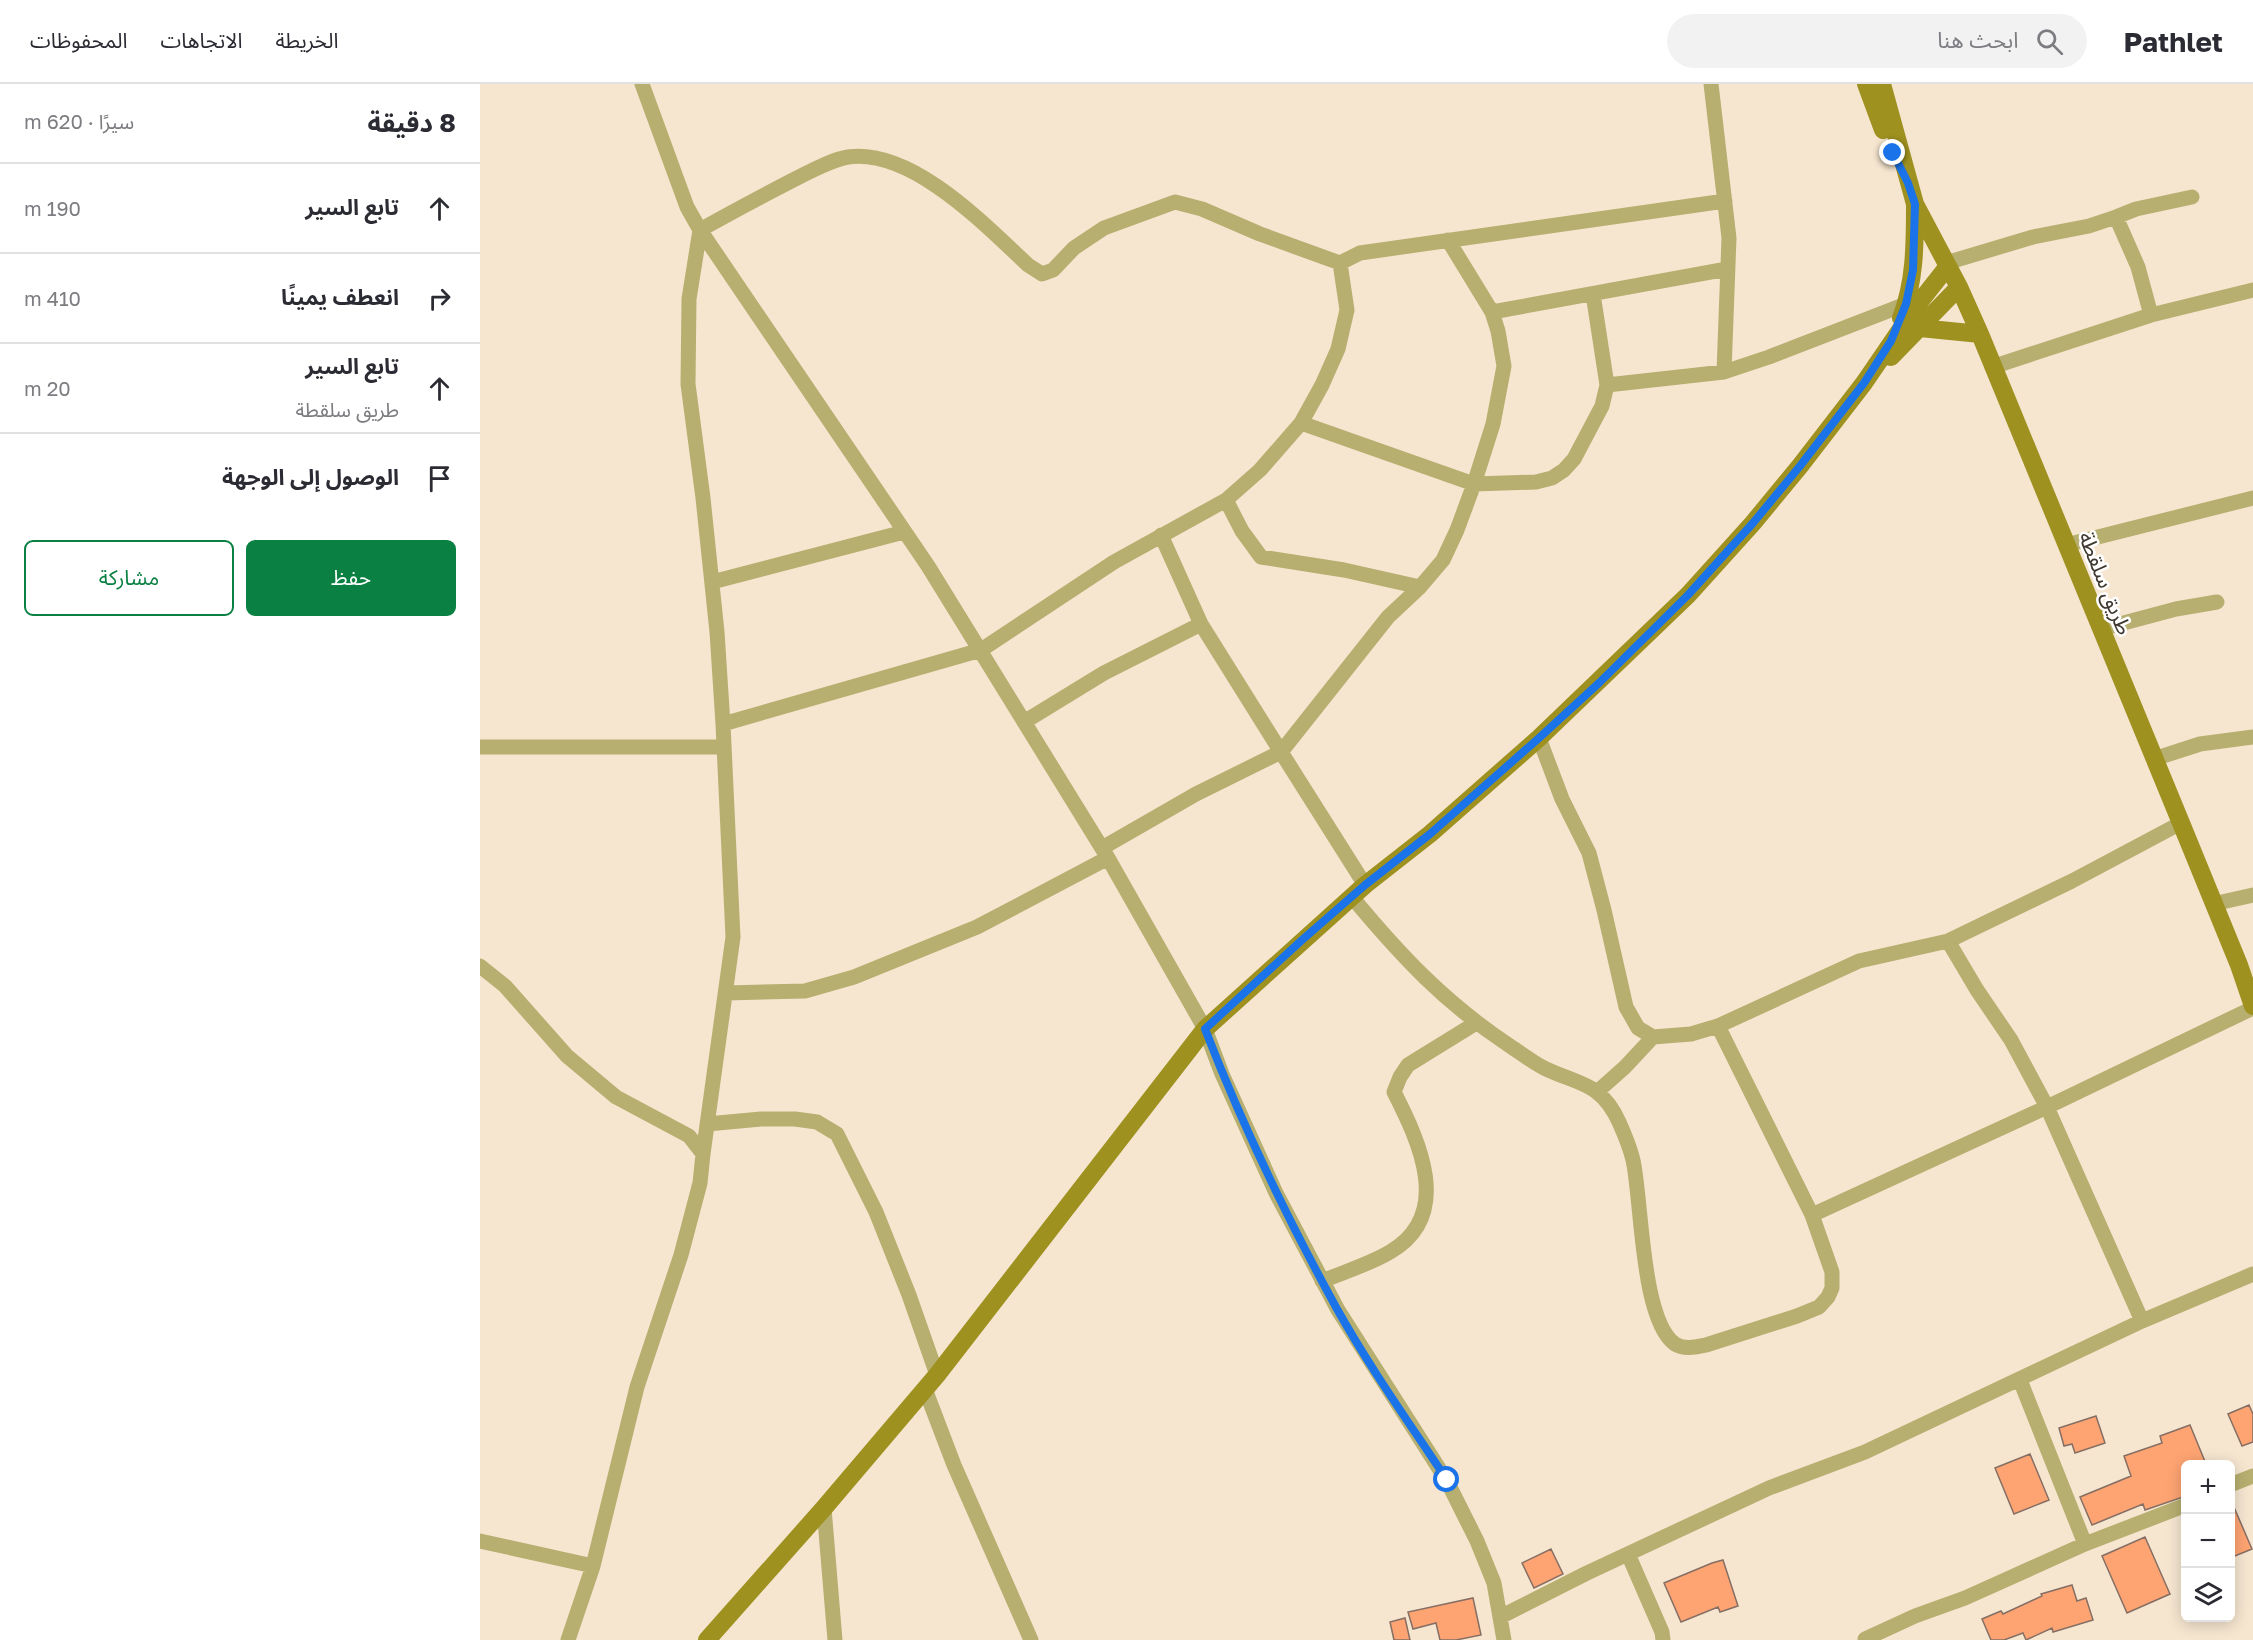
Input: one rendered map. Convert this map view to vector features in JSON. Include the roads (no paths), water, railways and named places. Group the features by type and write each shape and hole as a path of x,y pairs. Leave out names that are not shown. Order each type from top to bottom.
{"street":[{"path":"642,84 683,196 700,230 981,650 1105,853 1205,1029 1222,1074 1276,1193 1322,1281 1379,1376 1447,1480 1478,1541 1494,1582 1504,1640"},
{"path":"1711,84 1729,238 1724,372"},
{"name":"طريق سلقطة","path":"1866,84 1889,144 1908,183"},
{"name":"طريق سلقطة","path":"1882,84 1915,204 1959,287 1980,334 2239,965 2253,1007"},
{"path":"700,230 819,167 847,157 871,157 896,162 944,191 1028,265 1042,274 1053,270 1074,248 1104,228 1175,202 1202,209 1260,234 1340,263 1360,253 1725,201"},
{"path":"708,1640 931,1382 1205,1029 1358,891 1430,834 1539,738 1599,683 1695,587 1753,523 1864,383 1891,341 1947,264 2033,237 2089,226 2136,209 2192,197"},
{"path":"1891,341 1906,304 1913,270 1915,204"},
{"path":"2116,217 2138,267 2151,315"},
{"path":"568,1640 593,1566 637,1387 681,1255 700,1183 702,1154 733,938 723,724 711,582 688,384 689,299 700,230"},
{"path":"726,993 805,992 854,977 977,927 1105,853 1196,794 1281,752 1388,617 1420,587 1443,560 1474,484 1493,424 1504,366 1492,312 1448,240"},
{"path":"723,724 981,650 1068,591 1161,535 1226,500 1260,470 1302,423 1338,349 1347,310 1340,263"},
{"path":"1492,312 1727,269"},
{"path":"1864,383 1959,287"},
{"path":"1992,367 2151,315 2253,290"},
{"path":"1302,423 1474,484 1536,482 1552,478 1574,459 1602,406 1607,385 1593,294"},
{"path":"1607,385 1724,372 1906,304"},
{"path":"1920,328 1980,334"},
{"path":"2066,545 2253,498"},
{"path":"1226,500 1242,531 1261,557 1344,570 1420,587"},
{"path":"711,582 904,532"},
{"path":"1161,535 1201,624 1281,752 1358,891 1409,964 1476,1023 1544,1068 1598,1091 1618,1120 1633,1159 1641,1211 1644,1267 1660,1321 1665,1333 1676,1345 1691,1348 1797,1316 1819,1307 1832,1288 1832,1272 1812,1215 1718,1026"},
{"path":"2101,628 2176,609 2217,602"},
{"path":"1024,722 1104,674 1201,624"},
{"path":"2154,759 2200,744 2253,737"},
{"path":"1539,738 1562,799 1589,853 1626,1007 1638,1028 1653,1036 1691,1034 1718,1026 1858,962 1948,941 2072,881 2181,823"},
{"path":"480,747 724,747"},
{"path":"2213,904 2253,895"},
{"path":"1948,941 1977,990 2011,1040 2047,1107 2142,1321"},
{"path":"480,966 505,986 567,1056 616,1096 688,1136 702,1154"},
{"path":"1812,1215 2047,1107 2253,1007"},
{"path":"1322,1281 1391,1252 1414,1233 1423,1212 1427,1189 1425,1165 1394,1092 1408,1065 1476,1023"},
{"path":"1598,1091 1625,1067 1653,1036"},
{"path":"707,1124 761,1119 795,1119 817,1122 837,1134 876,1212 909,1295 954,1465 1031,1640"},
{"path":"1500,1617 1769,1488 1865,1452 2142,1321 2253,1274"},
{"path":"2020,1380 2085,1544"},
{"path":"2235,1483 2253,1476"},
{"path":"1865,1639 1914,1616 1965,1598 2085,1544 2181,1507"},
{"path":"824,1508 835,1640"},
{"path":"480,1541 593,1566"},
{"path":"1628,1554 1662,1632 1663,1640"}]}
